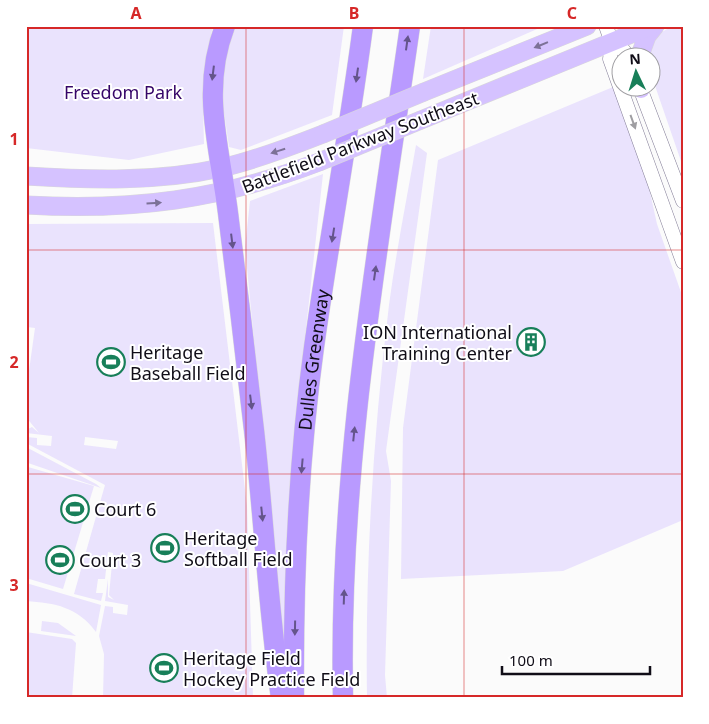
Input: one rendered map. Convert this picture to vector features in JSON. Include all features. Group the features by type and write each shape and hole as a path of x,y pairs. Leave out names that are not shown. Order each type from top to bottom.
{"highway":[{"path":"225,26 215,57 212,79 212,105 225,192 254,431 281,698"},
{"name":"Dulles Greenway","path":"294,698 296,571 304,437 314,348 364,26"},
{"path":"343,698 344,566 354,442 364,343 410,26"}],"main road":[{"name":"Battlefield Parkway Southeast","path":"26,176 119,179 221,168 285,149 586,26"},
{"name":"Battlefield Parkway Southeast","path":"26,206 105,206 162,202 225,192 319,162 421,120 609,34 653,26"},
{"path":"643,48 653,26"}],"street":[{"path":"609,34 621,48"},
{"path":"609,34 610,59 683,262"},
{"path":"644,98 683,201"}],"green space":[{"name":"Freedom Park","path":"26,26 213,26 206,59 203,105 204,144 129,160 26,148"},
{"path":"236,26 344,26 332,115 241,150 229,147 220,85 226,53"},
{"path":"431,26 544,26 423,79"},
{"path":"673,26 683,26 683,167 659,98 662,98 662,48 651,48 658,34"},
{"path":"612,87 612,98 617,98 647,179 657,224 683,298 683,520 563,571 401,579 403,428 438,160"},
{"path":"416,145 427,153 386,451 391,481 385,675 387,698 367,698 367,600 374,452 383,354 392,285"},
{"path":"323,174 292,456 284,652 245,247 250,201"},
{"path":"213,223 247,506 253,698 103,698 104,654 99,636 105,606 113,607 113,613 127,615 128,605 105,601 108,579 108,597 114,600 109,595 113,553 108,552 105,579 98,579 96,593 103,593 101,601 74,594 105,485 26,443 26,437 37,438 37,445 51,446 52,436 26,433 26,430 32,427 39,433 26,417 26,392 35,328 27,327 26,335 26,224","holes":["85,437 118,441 116,449 84,445"]},
{"path":"26,447 101,488 28,463 26,465"},
{"path":"28,467 94,486 63,589 26,578"},
{"path":"26,583 101,605 96,632 82,617 65,608 47,603 26,601"},
{"path":"42,621 58,623 76,636 41,631"},
{"path":"26,632 72,639 76,643 72,698 26,698"}],"place":[{"name":"ION International Training Center","path":"531,342"},
{"name":"Heritage Baseball Field","path":"111,362"},
{"name":"Court 6","path":"75,509"},
{"name":"Heritage Softball Field","path":"165,548"},
{"name":"Court 3","path":"60,560"},
{"name":"Heritage Field Hockey Practice Field","path":"164,668"}]}
